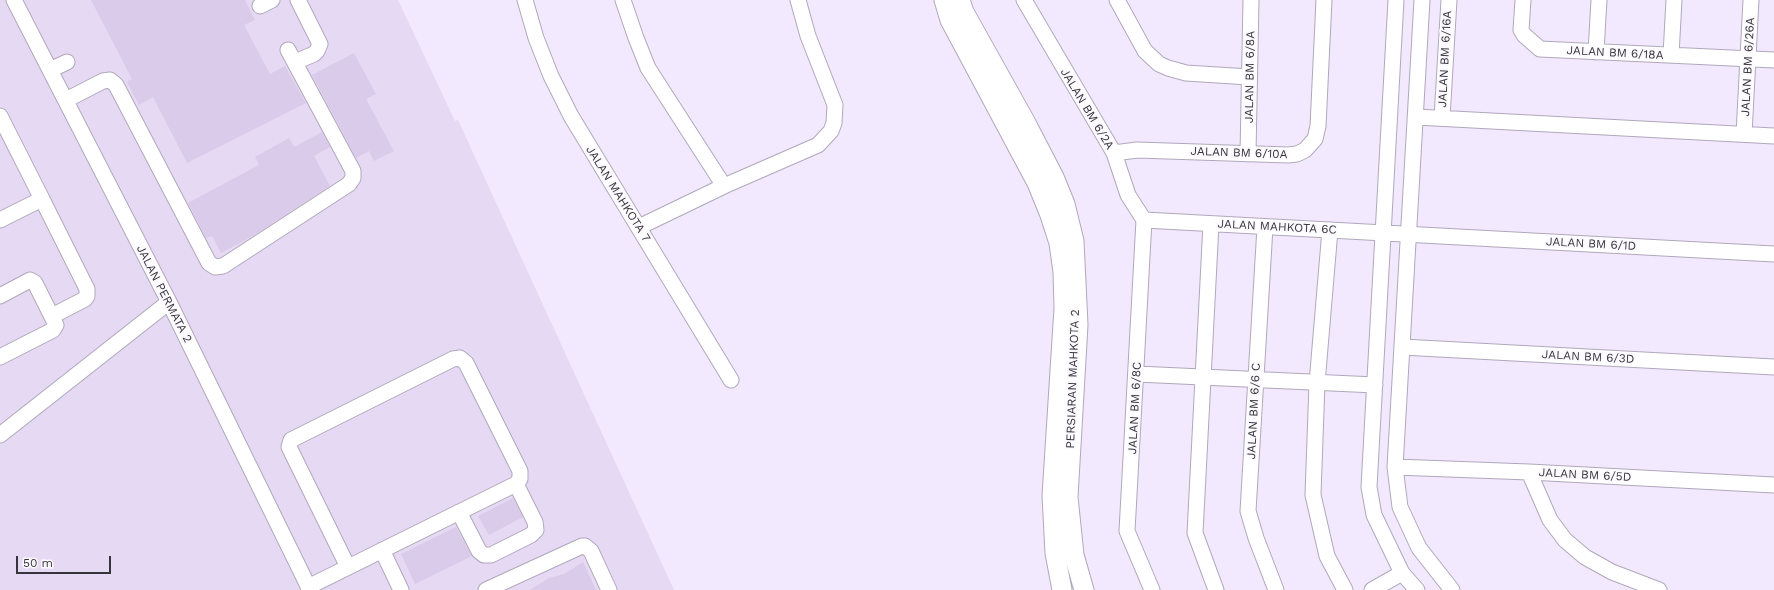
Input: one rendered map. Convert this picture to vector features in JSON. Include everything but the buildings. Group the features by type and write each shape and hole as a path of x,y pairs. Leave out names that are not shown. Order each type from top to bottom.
{"main road":[{"name":"PERSIARAN MAHKOTA 2","path":"944,0 950,20 1037,183 1059,243 1063,272 1064,308 1060,497 1084,590"},
{"name":"PERSIARAN MAHKOTA 2","path":"960,0 964,12 1030,129 1054,177 1065,204 1074,241 1078,325 1055,553 1062,590"}],"street":[{"name":"JALAN PERMATA 2","path":"14,0 169,302 309,589"},
{"path":"66,100 103,81 110,80 116,85 209,262 215,267 223,266 349,184 353,178 352,171 292,56 314,54 320,48 320,44 298,0"},
{"name":"JALAN MAHKOTA 7","path":"525,0 536,38 551,76 595,157 731,380"},
{"path":"623,0 648,68 724,186"},
{"path":"639,228 724,186 818,145 831,131 834,123 835,105 808,36 798,0"},
{"name":"JALAN BM 6/2A","path":"1024,0 1114,153 1126,192 1144,220"},
{"path":"1117,0 1145,51 1160,64 1182,72 1250,77"},
{"name":"JALAN BM 6/8A","path":"1248,154 1251,0"},
{"name":"JALAN BM 6/10A","path":"1114,153 1137,150 1292,155 1305,150 1315,139 1318,126 1324,0"},
{"path":"1396,0 1369,487 1374,515 1402,573 1417,590"},
{"path":"1422,0 1395,467 1400,507 1409,528 1419,548 1452,590"},
{"name":"JALAN BM 6/16A","path":"1442,118 1449,0"},
{"name":"JALAN BM 6/18A","path":"1523,0 1521,30 1538,48 1774,60"},
{"path":"1596,52 1599,0"},
{"path":"1671,55 1674,0"},
{"name":"JALAN BM 6/26A","path":"1744,134 1751,0"},
{"path":"50,70 67,62"},
{"path":"0,116 87,289 87,296 85,299 52,316"},
{"path":"1416,117 1774,136"},
{"path":"0,220 42,199"},
{"name":"JALAN MAHKOTA 6C","path":"1144,220 1409,234"},
{"name":"JALAN BM 6/8C","path":"1144,220 1137,374 1127,531 1152,590"},
{"path":"1210,224 1195,533 1216,590"},
{"name":"JALAN BM 6/6 C","path":"1265,227 1248,511 1256,538 1276,590"},
{"path":"1330,230 1317,382 1313,495 1327,556 1345,590"},
{"name":"JALAN BM 6/1D","path":"1409,234 1774,254"},
{"path":"0,296 30,280 35,283 56,325 53,330 0,357"},
{"path":"0,435 169,302"},
{"name":"JALAN BM 6/3D","path":"1402,347 1774,367"},
{"path":"309,589 348,567 516,484 520,479 520,471 466,363 460,358 446,362 291,440 289,447 348,567"},
{"path":"1137,374 1375,385"},
{"name":"JALAN BM 6/5D","path":"1395,467 1529,472 1774,485"},
{"path":"1529,472 1550,520 1565,540 1585,557 1612,572 1659,590"},
{"path":"459,512 478,550 484,555 491,555 531,535 536,530 535,522 516,484"},
{"path":"486,590 582,546 585,546 591,551 609,590"},
{"path":"382,550 401,590"},
{"path":"1372,590 1402,573"}],"shaded area":[{"path":"0,0 398,0 455,121 458,120 674,590 0,590"}]}
